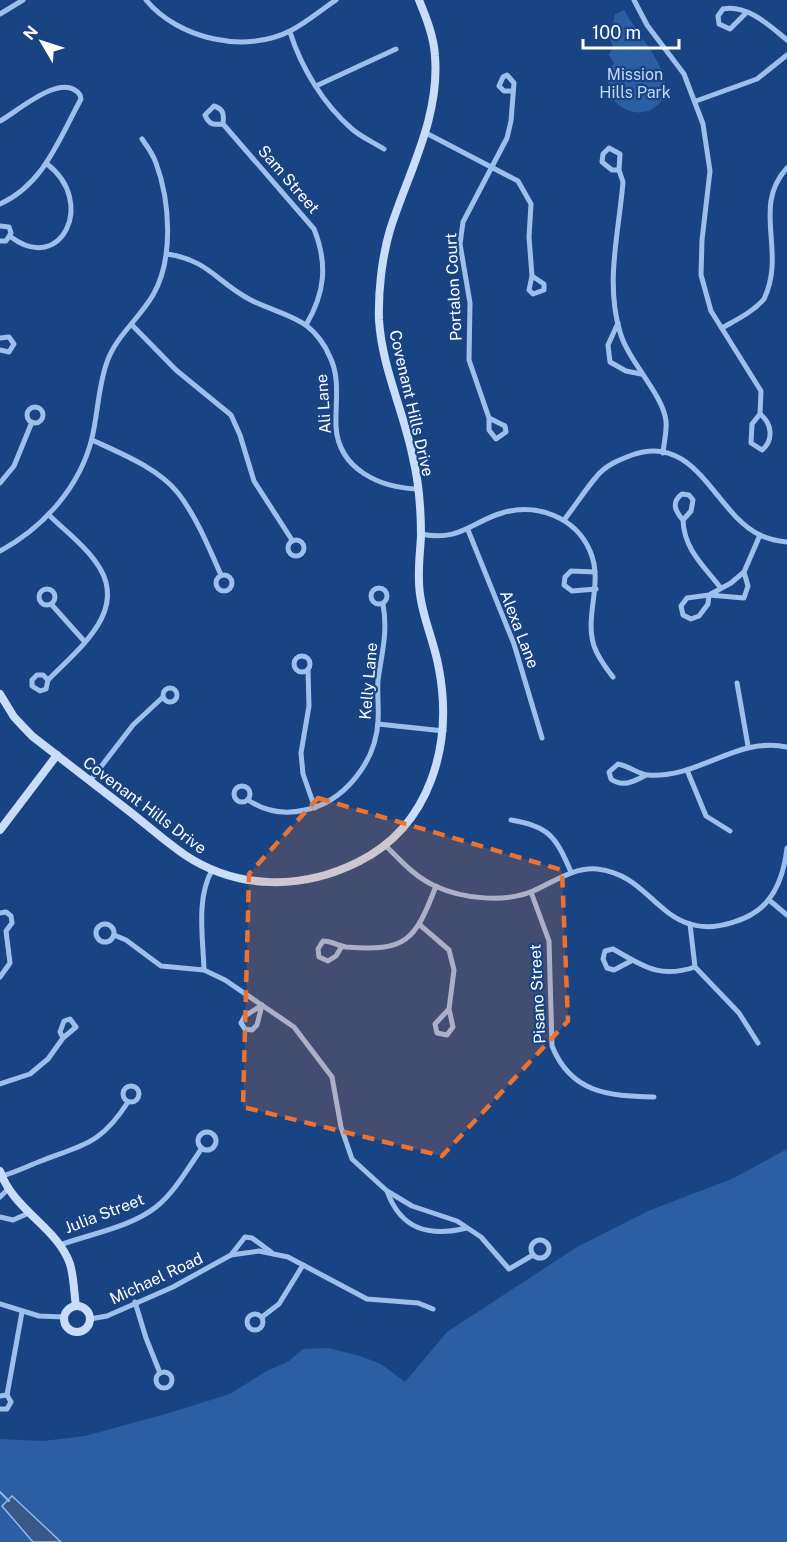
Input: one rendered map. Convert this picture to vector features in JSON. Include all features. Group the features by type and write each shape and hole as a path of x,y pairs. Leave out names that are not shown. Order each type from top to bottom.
{"street":[{"path":"0,14 23,0"},
{"path":"146,0 156,12 181,27 220,41 257,42 290,32 336,0"},
{"name":"Covenant Hills Drive","path":"0,694 2,703 32,736 186,855 212,870 256,882 297,882 336,873 386,846 412,816 430,787 441,755 445,701 439,665 420,597 418,573 421,534 413,456 386,358 379,311 380,289 389,233 426,133 435,85 435,54 419,0"},
{"path":"634,0 647,25 684,74 703,123 710,171 702,240 701,275 711,311 761,391 760,414 752,424 750,435 751,443 762,450 769,444 771,435 765,418 760,414"},
{"path":"746,13 730,29 718,24 718,16 723,9 729,8 746,13 767,23 787,40"},
{"path":"290,32 297,54 316,86 352,129 384,149"},
{"path":"316,86 396,49"},
{"path":"696,101 757,79 787,55"},
{"path":"0,121 49,91 64,88 77,90 81,99 47,164 28,186 0,204"},
{"name":"Portalon Court","path":"489,418 469,360 470,303 460,244 463,222 507,138 512,121 512,91"},
{"name":"Sam Street","path":"223,124 314,229 322,249 324,273 318,306 306,325"},
{"path":"426,133 518,181 531,204 529,237 532,276"},
{"path":"0,551 25,537 49,515 66,492 92,440 106,363 122,335 132,325 160,281 167,254 168,234 156,162 142,139"},
{"path":"11,237 34,248 46,247 58,240 68,227 72,200 66,183 47,164"},
{"path":"779,240 773,204 774,189 787,168"},
{"path":"619,170 622,182 613,276 618,323 632,359 666,419 663,453"},
{"path":"0,226 9,228 11,237"},
{"path":"0,241 6,241 11,237"},
{"name":"Ali Lane","path":"167,254 197,261 241,295 306,325 323,345 334,366 338,437 347,458 366,476 381,484 418,489"},
{"path":"722,328 751,311 763,300 773,285 780,259"},
{"path":"618,323 608,345 610,362 626,372 642,374"},
{"path":"132,325 176,370 231,415 240,435 254,481 292,540"},
{"path":"0,339 9,337 14,344 9,352 0,350"},
{"path":"0,483 14,466 32,422"},
{"path":"92,440 123,454 177,491 189,510 221,575"},
{"path":"564,520 598,475 615,461 643,452 663,453 680,458 696,468 735,515 760,535 787,542"},
{"path":"683,520 691,512 693,500 689,495 682,494 676,498 675,504 677,513 683,520 683,536 689,549 720,587"},
{"path":"421,534 442,535 468,530 498,514 517,509 540,511 564,520 588,547 595,572 596,590 592,640 598,656 613,677"},
{"path":"48,680 102,622 109,596 104,577 95,561 49,515"},
{"name":"Alexa Lane","path":"468,530 514,644 542,738"},
{"path":"744,572 748,586 744,598 709,595 687,598 681,606 683,615 691,619 699,616 708,604 709,595 720,587 731,584 744,572 760,535"},
{"path":"595,572 571,571 564,577 564,585 572,591 596,590"},
{"path":"51,604 85,642"},
{"name":"Kelly Lane","path":"248,800 271,811 290,814 315,808 334,799 354,780 368,757 378,724 378,688 387,628 382,604"},
{"path":"308,670 309,706 301,753 303,774 315,808"},
{"path":"737,683 748,746"},
{"path":"90,781 133,725 163,697"},
{"path":"378,724 444,731"},
{"path":"646,775 618,764 609,772 611,779 621,784 634,782 646,775 687,770 748,746 764,744 787,747"},
{"path":"0,830 57,755"},
{"path":"687,770 706,816 730,831"},
{"path":"511,820 533,824 548,831 560,846 571,872"},
{"path":"386,846 409,870 436,886 496,899 531,892 571,872 596,869 624,876 669,912 690,924 719,925 748,916 769,900 784,866 787,848"},
{"path":"204,970 202,905 212,870"},
{"path":"342,946 336,956 327,961 320,957 318,948 323,941 331,941 342,946 384,949 403,942 420,925 436,886"},
{"name":"Pisano Street","path":"531,892 549,941 552,1046 558,1062 575,1080 594,1091 625,1096 654,1097"},
{"path":"769,900 787,915"},
{"path":"0,913 6,912 12,916 12,923 3,929 10,963 0,977"},
{"path":"690,924 690,944 695,967 739,1013 758,1044"},
{"path":"420,925 449,950 454,970 449,1009 453,1027 447,1035 437,1034 435,1024 449,1009"},
{"path":"114,935 126,940 161,966 204,970 225,980 294,1027 332,1077 341,1127 352,1159 387,1191 412,1206 457,1221 481,1237 510,1269 533,1255"},
{"path":"631,962 614,969 607,968 603,959 605,951 613,949 631,962 655,971 676,973 695,967"},
{"path":"262,1005 257,1025 252,1030 245,1029 241,1023 245,1016 262,1005"},
{"path":"0,1084 30,1074 48,1059 63,1038"},
{"path":"76,1306 70,1264 60,1245 29,1213 9,1188 1,1173 80,1149 100,1136 116,1120 128,1102"},
{"name":"Julia Street","path":"60,1245 142,1216 156,1207 167,1196 202,1148"},
{"path":"0,1197 9,1188"},
{"path":"387,1191 398,1216 421,1229 435,1233 467,1228"},
{"path":"0,1217 13,1220 29,1213"},
{"name":"Michael Road","path":"90,1318 107,1316 198,1275 231,1255 245,1237 252,1238 272,1254"},
{"name":"Michael Road","path":"231,1255 259,1251 288,1257 367,1299 418,1303 433,1309"},
{"path":"262,1317 279,1304 303,1265"},
{"path":"135,1302 160,1372"},
{"path":"0,1304 22,1312 64,1317"},
{"path":"76,1306 87,1311 90,1318 85,1330 76,1332 66,1326 64,1317 68,1310 76,1306"},
{"path":"0,1409 10,1406 11,1400 7,1395 22,1312"},
{"path":"0,1396 7,1395"}],"highlighted area":[{"path":"318,798 562,870 568,1021 442,1156 243,1107 249,874"}],"green space":[{"name":"Mission Hills Park","path":"624,10 653,54 665,82 665,93 661,102 645,112 624,109 607,89 610,68 614,64 609,55 613,47 610,39 615,14"},
{"path":"787,1149 787,1542 0,1542 0,1439 43,1441 85,1436 169,1413 230,1394 265,1372 289,1361 303,1349 328,1348 360,1356 381,1364 405,1382 447,1332 577,1247 648,1211 734,1178"}],"shaded area":[{"path":"12,1496 61,1542 33,1542 2,1506"}],"waterway":[{"path":"0,1492 9,1501"}]}
